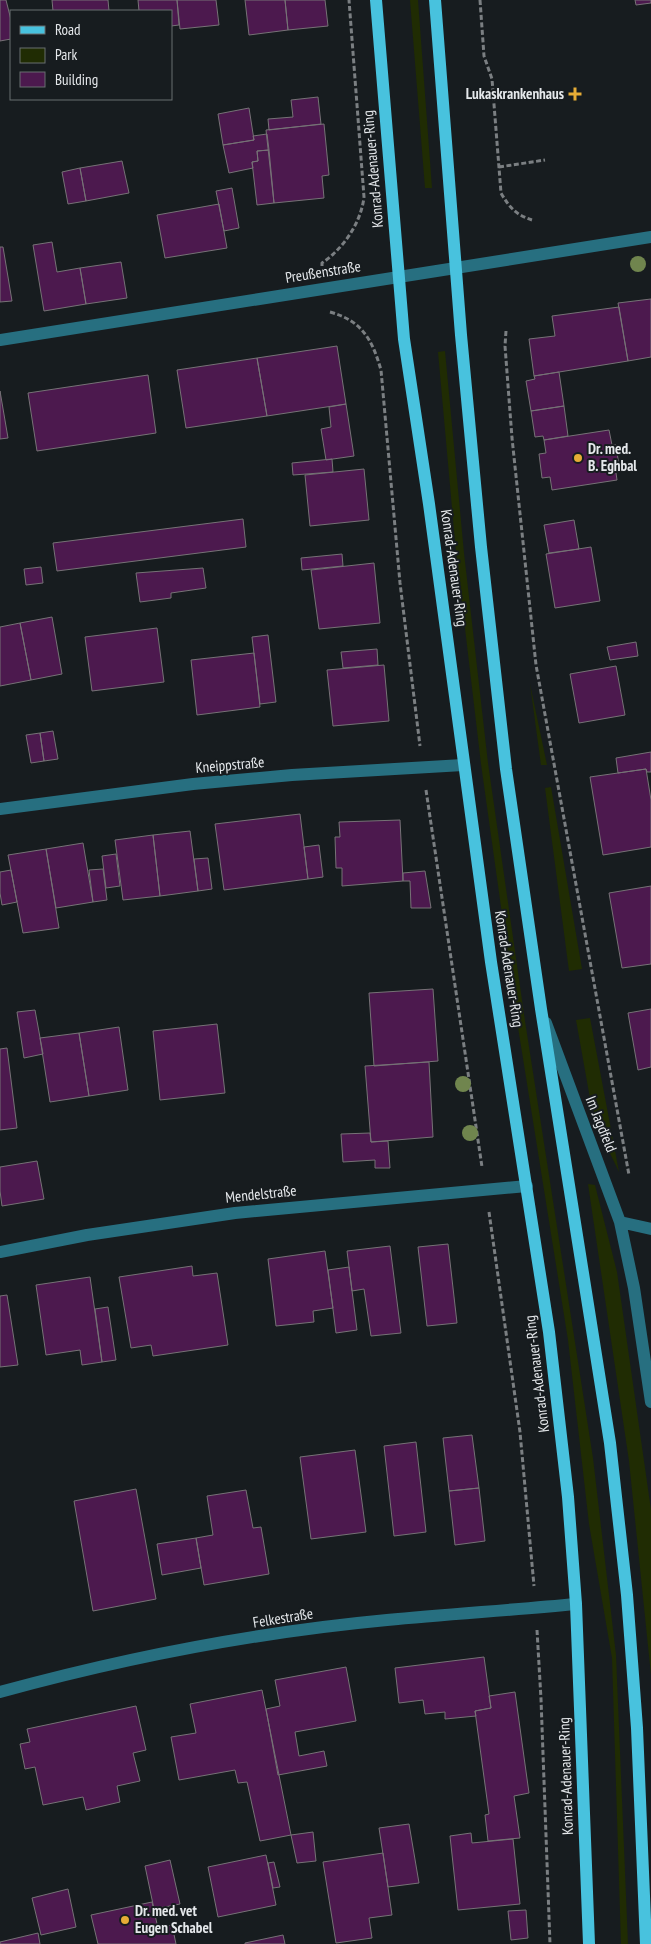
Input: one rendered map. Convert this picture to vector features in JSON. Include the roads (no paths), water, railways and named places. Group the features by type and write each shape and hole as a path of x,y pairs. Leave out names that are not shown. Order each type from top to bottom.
{"main road":[{"name":"Konrad-Adenauer-Ring","path":"376,0 404,339 429,504 491,962 549,1332 568,1497 576,1604 589,1944"},
{"name":"Konrad-Adenauer-Ring","path":"435,0 480,537 504,749 542,1009 610,1442 627,1595 637,1728 646,1944"}],"street":[{"name":"Preußenstraße","path":"0,340 651,237"},
{"name":"Kneippstraße","path":"0,809 192,784 292,775 463,765"},
{"name":"Im Jagdfeld","path":"542,1009 620,1222"},
{"name":"Mendelstraße","path":"0,1252 87,1234 235,1213 527,1186"},
{"path":"651,1229 620,1222 634,1288 651,1402"},
{"name":"Felkestraße","path":"0,1692 39,1681 167,1653 289,1632 386,1620 576,1604"}],"place":[{"name":"Lukaskrankenhaus","path":"575,94"},
{"name":"Dr. med. B. Eghbal","path":"578,458"},
{"name":"Dr. med. vet Eugen Schabel","path":"125,1920"}]}
